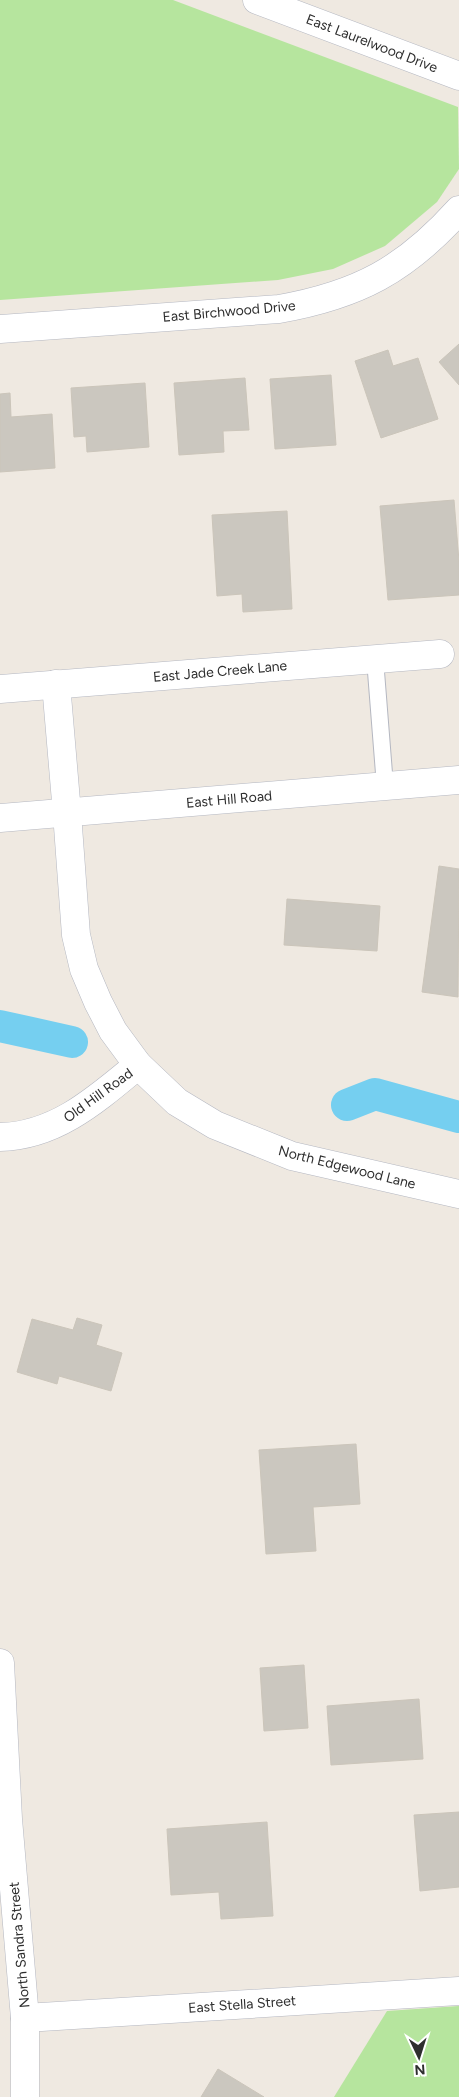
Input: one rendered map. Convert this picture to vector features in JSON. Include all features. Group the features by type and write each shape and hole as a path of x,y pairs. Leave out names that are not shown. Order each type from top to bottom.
{"street":[{"name":"East Laurelwood Drive","path":"257,0 459,76"},
{"name":"East Birchwood Drive","path":"0,329 279,309 314,302 348,292 380,277 410,258 437,234 459,210"},
{"name":"East Jade Creek Lane","path":"0,688 440,654"},
{"name":"North Edgewood Lane","path":"56,684 76,935 84,969 98,1002 113,1031 138,1065 177,1102 215,1125 292,1156 459,1194"},
{"name":"East Hill Road","path":"0,818 459,780"},
{"name":"Old Hill Road","path":"0,1137 21,1137 62,1122 101,1096 138,1065"},
{"name":"North Sandra Street","path":"0,1663 8,1819 25,2018 25,2097"},
{"name":"East Stella Street","path":"25,2018 459,1991"}],"lane":[{"path":"375,659 385,786"}],"green space":[{"path":"0,0 173,0 458,107 459,169 437,202 385,246 333,269 278,280 0,300"},
{"path":"459,2006 459,2097 334,2097 387,2011"}],"building":[{"path":"459,344 459,385 439,362"},
{"path":"388,350 393,366 418,358 438,419 381,438 355,361"},
{"path":"331,375 336,445 275,449 270,379"},
{"path":"245,378 249,430 223,431 224,452 179,455 174,383"},
{"path":"145,383 149,447 87,452 86,436 74,437 71,388"},
{"path":"10,393 11,417 52,414 55,468 0,472 0,394"},
{"path":"454,500 459,561 459,595 388,600 380,506"},
{"path":"287,511 292,609 243,612 242,594 217,596 212,515"},
{"path":"439,866 459,869 458,997 422,992"},
{"path":"287,899 380,906 377,951 284,945"},
{"path":"77,1318 102,1325 96,1345 122,1353 111,1391 59,1376 57,1384 17,1372 32,1319 73,1330"},
{"path":"356,1444 360,1504 313,1507 316,1551 266,1554 259,1450"},
{"path":"304,1665 308,1728 264,1731 260,1668"},
{"path":"419,1699 423,1759 331,1765 327,1706"},
{"path":"459,1812 459,1887 420,1891 414,1815"},
{"path":"267,1822 273,1916 221,1919 219,1892 171,1895 167,1829"},
{"path":"218,2069 264,2097 201,2097"}],"waterway":[{"path":"0,1026 72,1042"},
{"path":"347,1105 375,1094 459,1117"}]}
